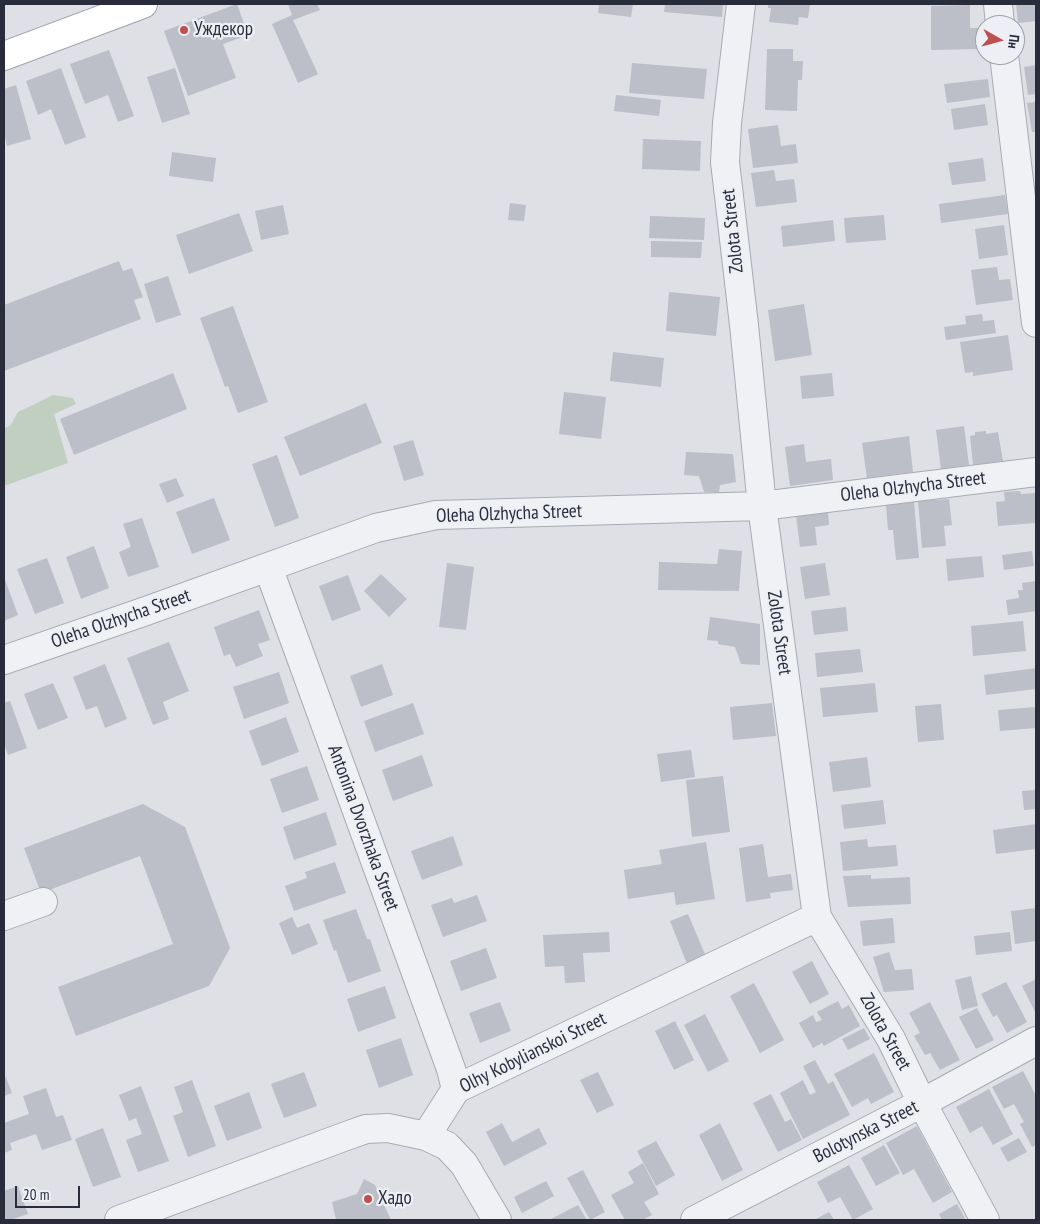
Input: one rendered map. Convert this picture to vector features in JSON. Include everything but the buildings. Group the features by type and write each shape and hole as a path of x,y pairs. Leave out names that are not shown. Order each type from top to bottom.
{"main road":[{"path":"4,56 142,4"}],"street":[{"name":"Zolota Street","path":"741,4 726,123 726,162 762,506 817,917 891,1039 922,1103 986,1220"},
{"path":"1005,65 1036,323"},
{"name":"Oleha Olzhycha Street","path":"4,660 376,528 436,515 762,506 1036,472"},
{"name":"Antonina Dvorzhaka Street","path":"268,567 451,1069 456,1089"},
{"path":"4,916 43,902"},
{"name":"Olhy Kobylianskoi Street","path":"426,1136 456,1089 817,917"},
{"name":"Bolotynska Street","path":"696,1220 922,1103 1036,1041"},
{"path":"119,1220 366,1129 388,1128 426,1136 446,1146 464,1164 497,1220"}],"green space":[{"path":"53,395 73,398 76,404 54,414 68,463 4,486 4,428 10,426 18,412"}],"place":[{"name":"Уждекор","path":"184,30"},
{"name":"Хадо","path":"368,1199"}]}
